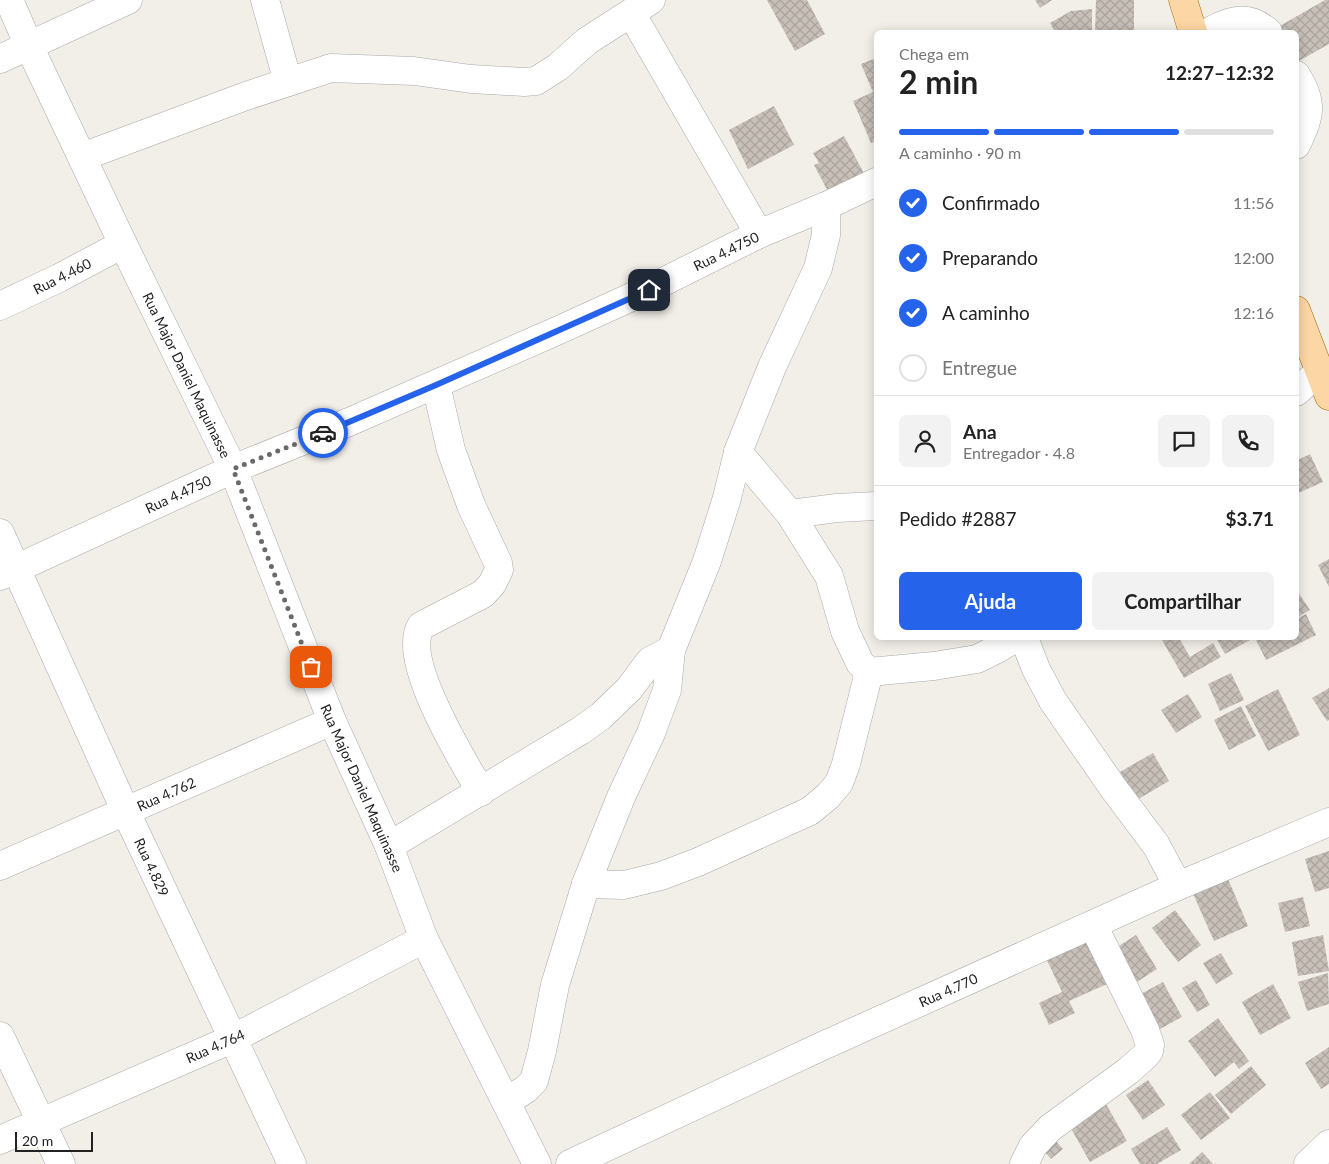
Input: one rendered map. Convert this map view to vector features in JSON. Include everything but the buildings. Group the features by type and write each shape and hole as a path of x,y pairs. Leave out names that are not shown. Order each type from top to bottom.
{"main road":[{"path":"1182,0 1192,30"},
{"path":"1299,318 1324,384"}],"street":[{"name":"Rua Major Daniel Maquinasse","path":"9,0 28,46 233,469 332,721 390,846 424,940 537,1164"},
{"path":"0,59 128,0"},
{"path":"265,0 288,82"},
{"path":"82,157 331,68 414,72 471,80 536,81 544,77 587,41 641,6 759,234"},
{"path":"1212,30 1229,22 1243,20 1258,25 1265,30"},
{"path":"1299,80 1307,95 1309,111 1305,127 1299,139"},
{"name":"Rua 4.4750","path":"8,573 233,469 436,385 649,290 759,234 826,206 874,183"},
{"path":"506,1102 526,1089 534,1081 555,985 586,884 651,733 666,690 671,650 707,562 727,498 738,452 772,367 818,268 826,235 826,206"},
{"name":"Rua 4.460","path":"0,306 59,278 123,244"},
{"path":"1299,391 1324,384"},
{"path":"436,385 451,450 471,505 498,563 499,570 492,584 483,594 421,626 417,635 418,655 424,682 444,725 481,792"},
{"path":"738,452 790,514 828,576 845,631 860,663 868,672"},
{"path":"790,514 837,508 874,506"},
{"name":"Rua 4.829","path":"0,533 8,573 126,812 292,1164"},
{"path":"868,672 934,666 977,659 1012,640"},
{"path":"1025,640 1036,669 1053,701 1114,789 1156,845 1178,886"},
{"path":"390,846 580,731 601,716 629,689 650,661 671,650"},
{"path":"586,884 624,885 661,876 698,862 810,810 828,796 839,783 846,764 868,672"},
{"name":"Rua 4.762","path":"0,866 332,721"},
{"name":"Rua 4.770","path":"570,1164 818,1048 1178,886 1329,822"},
{"path":"1024,1164 1033,1146 1050,1128 1128,1071 1149,1051 1150,1045 1145,1030 1093,925"},
{"name":"Rua 4.764","path":"0,1140 232,1039 424,940"},
{"path":"0,1036 61,1164"},
{"path":"1308,1164 1329,1144"}],"way so far":[{"path":"311,667 233,469 323,433"}],"route":[{"path":"323,433 649,290"}]}
